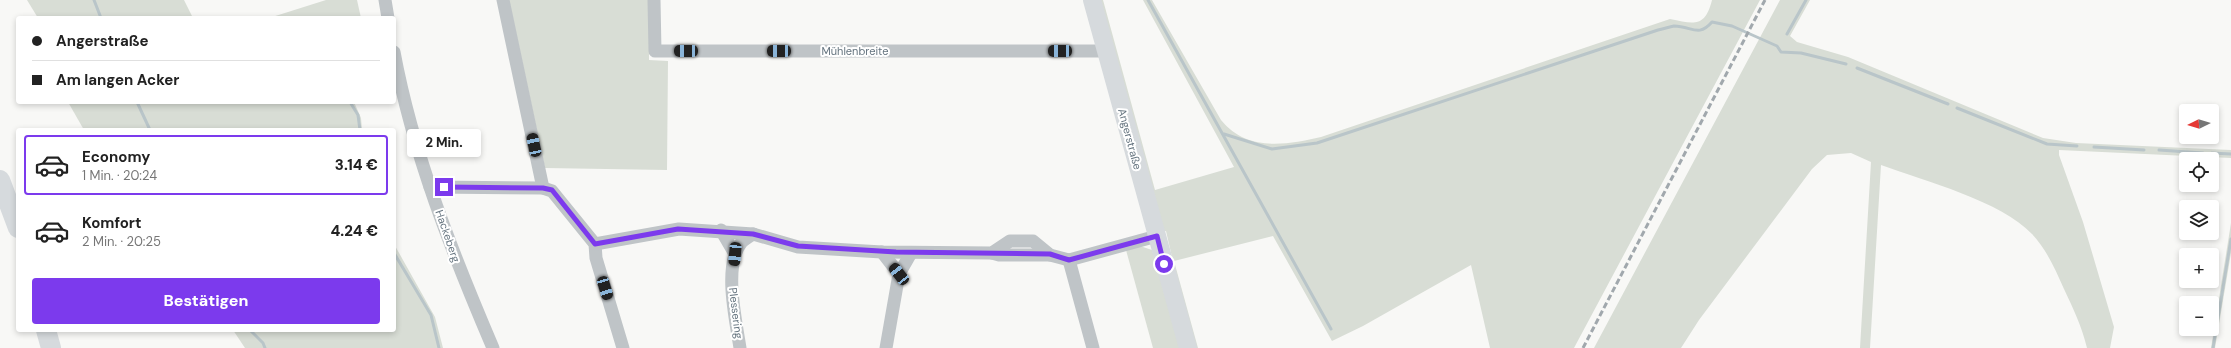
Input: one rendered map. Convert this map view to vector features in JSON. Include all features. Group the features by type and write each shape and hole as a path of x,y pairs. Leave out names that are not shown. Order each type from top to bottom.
{"main road":[{"path":"0,180 16,223"},
{"path":"46,332 50,348"}],"street":[{"path":"384,0 388,16"},
{"path":"503,0 543,188"},
{"name":"Mühlenbreite","path":"654,0 655,51 1106,51"},
{"name":"Angerstraße","path":"1092,0 1188,348"},
{"name":"Hackeberg","path":"396,61 412,129 430,187 458,267 493,348"},
{"path":"430,187 543,188 552,190 595,244 596,258 623,348"},
{"path":"595,244 678,229 721,230 753,234 798,246 882,252 992,253 1010,241 1033,241 1050,254 1069,260 1157,236"},
{"path":"721,230 735,254"},
{"path":"735,254 741,242 753,234"},
{"path":"882,252 899,274"},
{"path":"886,348 899,274 911,253"},
{"name":"Plessering","path":"735,254 731,293 740,348"},
{"path":"1069,260 1093,348"}],"shaded area":[{"path":"27,0 184,0 192,16 37,16"},
{"path":"326,0 357,0 361,16 275,16"},
{"path":"509,0 649,0 649,60 668,61 667,170 545,168"},
{"path":"1097,0 1103,0 1155,190 1234,167 1143,0 1152,0 1221,120 1231,130 1255,142 1281,144 1321,137 1670,19 1692,23 1697,22 1702,20 1706,15 1712,0 1760,0 1574,348 1490,348 1471,265 1363,326 1332,341 1273,236 1174,261 1198,348 1193,348 1166,231 1161,232"},
{"path":"1780,0 1810,0 1790,36 1797,42 1848,57 2043,138 2076,143 2231,150 2231,158 2219,157 2219,152 2179,152 2179,156 2059,150 2059,155 2083,222 2114,327 2110,348 2087,348 2077,318 2050,260 2032,234 2018,222 2002,212 1961,193 1881,165 1870,348 1860,348 1871,162 1851,153 1827,155 1812,169 1699,320 1681,348 1594,348"},
{"path":"69,104 355,104 361,118 362,128 83,128"},
{"path":"2231,223 2231,253 2219,324 2219,298"},
{"path":"1140,246 1152,250 1182,348 1153,348 1126,250"},
{"path":"396,248 435,317 443,348 245,348 234,332 396,332"},
{"path":"2213,336 2217,336 2215,348 2211,348"}],"waterway":[{"path":"94,0 100,16"},
{"path":"1148,0 1331,329"},
{"path":"1787,34 1806,0"},
{"path":"1224,134 1272,149 1317,143 1674,26 1694,30 1703,29 1712,22 1732,26 1777,46 1781,52 1801,53 1846,64"},
{"path":"1857,68 1948,104"},
{"path":"138,104 149,128"},
{"path":"351,104 358,115 360,128"},
{"path":"1957,108 2047,144 2077,146"},
{"path":"2094,147 2144,150"},
{"path":"2159,150 2188,152"},
{"path":"2219,153 2231,154"},
{"path":"2213,348 2231,239"},
{"path":"396,256 431,315 439,348"},
{"path":"252,332 263,343 265,348"}],"railway":[{"path":"1583,348 1765,0"}],"route":[{"path":"444,187 543,188 552,190 595,244 678,229 721,230 753,234 798,246 911,253 992,253 999,255 1050,254 1069,260 1157,236 1164,264"}]}
